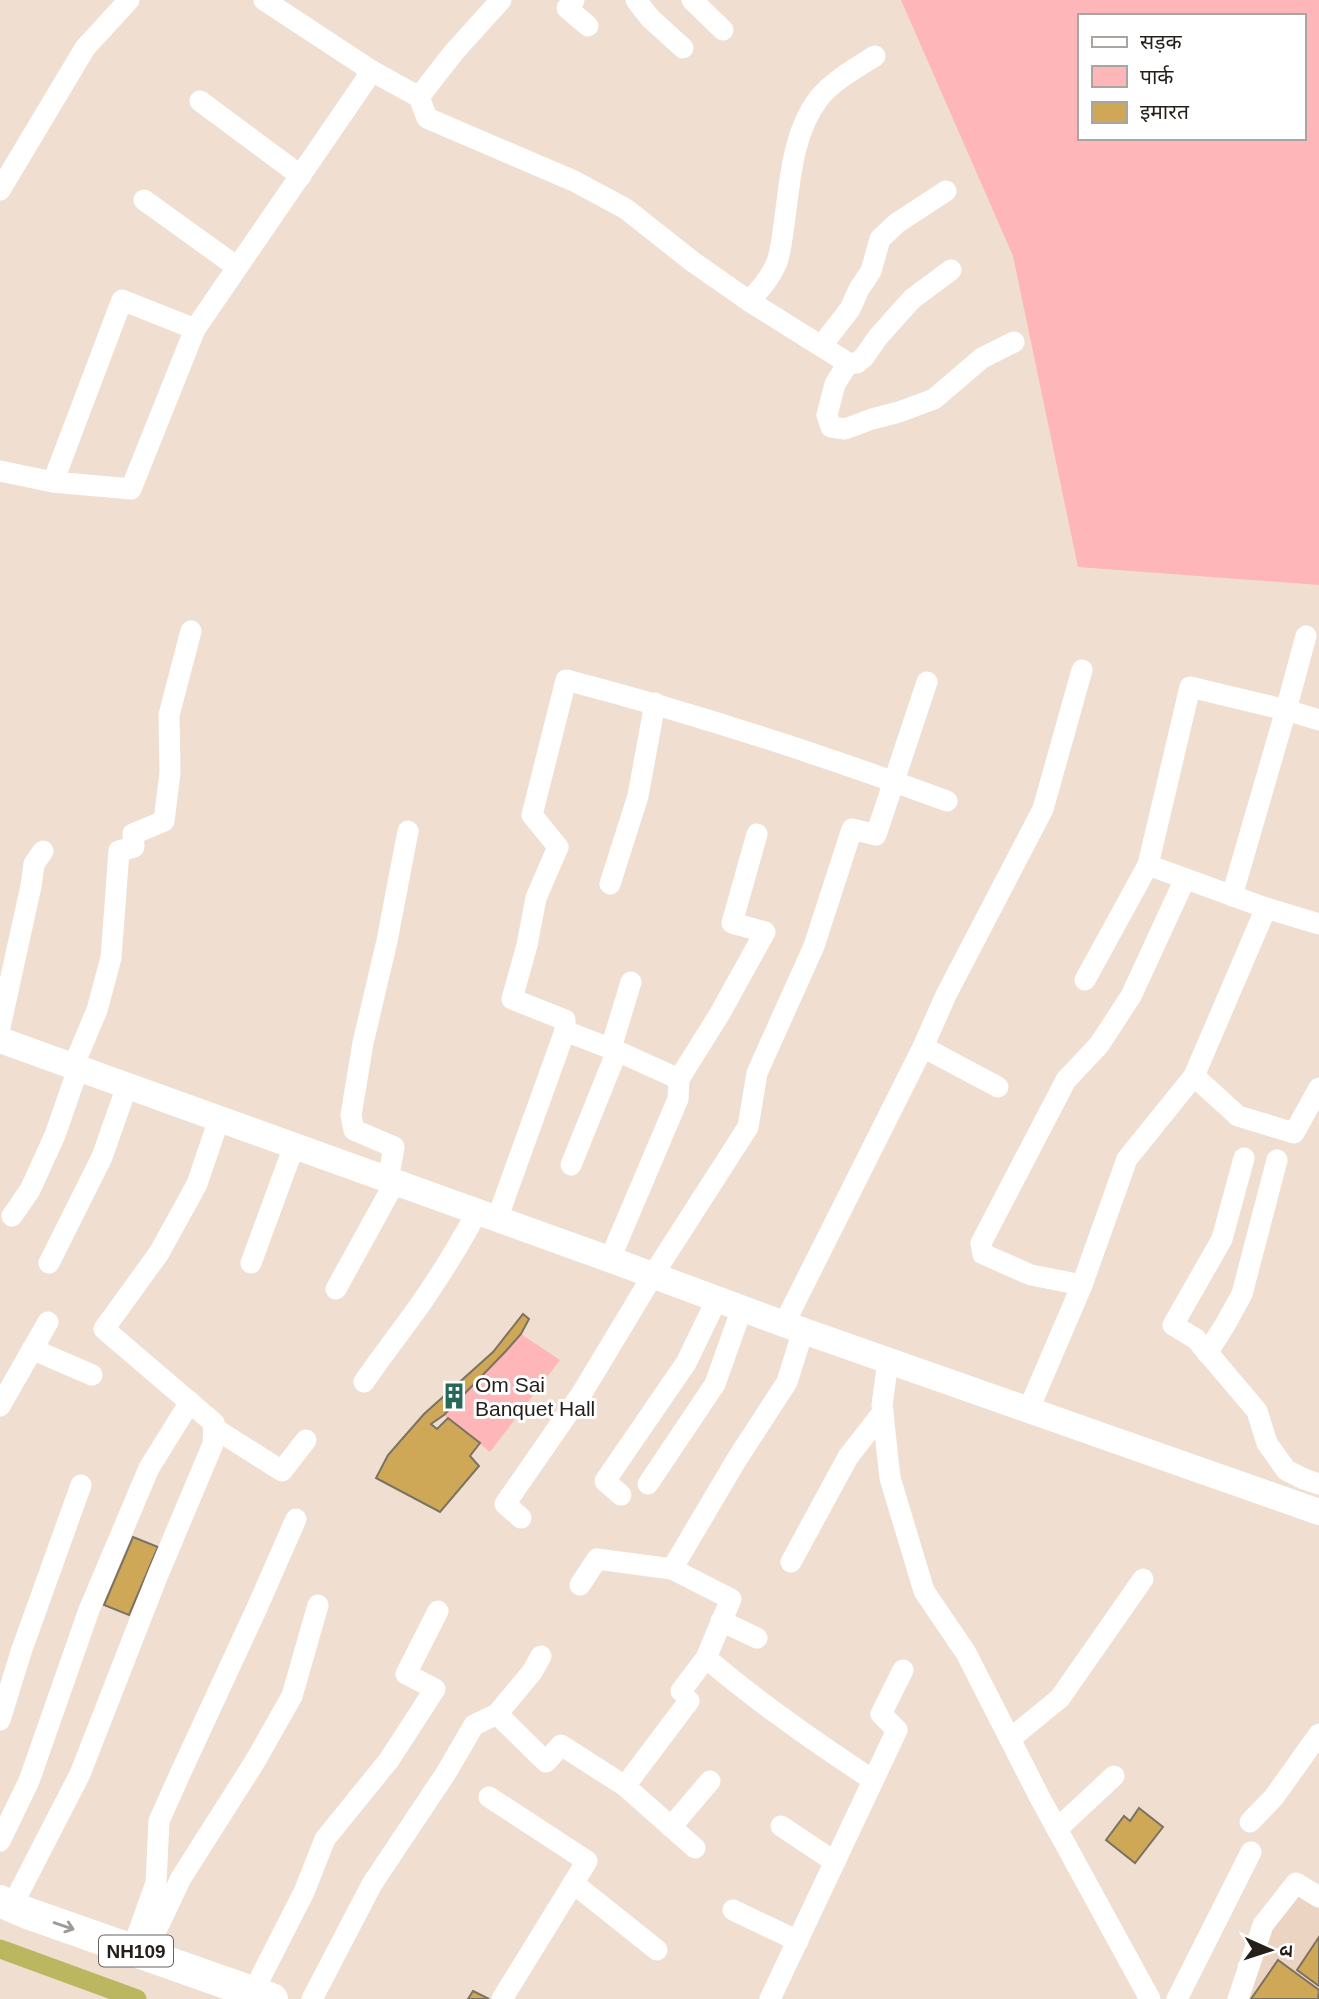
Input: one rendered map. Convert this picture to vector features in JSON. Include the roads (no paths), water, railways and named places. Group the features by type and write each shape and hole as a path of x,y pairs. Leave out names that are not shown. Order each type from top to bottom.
{"highway":[{"name":"NH109","path":"4,1911 139,1952 238,1995"},
{"name":"NH109","path":"4,1911 238,1995"}],"main road":[{"path":"0,1040 610,1259 794,1328 1319,1512"}],"street":[{"path":"0,190 85,48 129,0"},
{"path":"264,0 372,71 419,97 427,118 574,181 626,209 693,262 749,301 848,363 857,363 864,357 912,299 951,270"},
{"path":"419,97 454,52 501,0"},
{"path":"574,0 566,9 588,26"},
{"path":"636,0 650,18 682,48"},
{"path":"692,0 723,30"},
{"path":"749,301 761,289 777,263 794,160 809,113 821,95 842,77 875,57"},
{"path":"0,471 53,482 131,489 195,329 372,71"},
{"path":"200,101 301,176"},
{"path":"822,345 850,309 871,271 880,239 897,222 946,191"},
{"path":"144,200 237,267"},
{"path":"53,482 122,299 195,329"},
{"path":"848,363 835,384 827,415 831,427 845,429 934,399 982,358 1014,342"},
{"path":"12,1216 30,1190 55,1135 97,1010 111,958 119,850 134,847 133,834 164,821 170,773 169,715 191,631"},
{"path":"1232,896 1306,636"},
{"path":"672,1569 737,1459 787,1382 794,1328 946,995 1043,809 1082,670"},
{"path":"364,1382 487,1215 565,1031 565,1020 512,999 527,945 536,898 558,847 532,815 566,680 655,703 947,800"},
{"path":"521,1518 505,1504 582,1393 653,1275 748,1127 757,1073 811,951 852,829 876,835 927,682"},
{"path":"1085,980 1147,864 1191,687 1319,720"},
{"path":"610,884 638,796 655,703"},
{"path":"336,1289 391,1181 394,1147 354,1130 351,1115 363,1043 387,941 408,831"},
{"path":"610,1259 678,1099 679,1079 719,1015 765,932 732,923 757,834"},
{"path":"0,1027 29,899 34,864 44,851"},
{"path":"1147,864 1266,908 1319,924"},
{"path":"1082,1285 1031,1275 982,1254 981,1243 1066,1080 1099,1045 1131,996 1185,879"},
{"path":"1028,1410 1082,1285 1127,1159 1194,1076 1266,908"},
{"path":"571,1165 614,1050 631,982"},
{"path":"565,1031 679,1079"},
{"path":"923,1046 998,1087"},
{"path":"1194,1076 1238,1116 1294,1133 1319,1088"},
{"path":"49,1263 102,1157 127,1086"},
{"path":"4,1911 80,1774 213,1444 214,1423 104,1329 159,1253 197,1184 219,1119"},
{"path":"251,1263 294,1146"},
{"path":"1244,1158 1223,1239 1173,1325 1196,1339 1257,1411 1267,1443 1286,1470 1319,1484"},
{"path":"1207,1353 1242,1294 1277,1160"},
{"path":"621,1495 605,1481 686,1363 717,1299"},
{"path":"648,1485 715,1384 742,1308"},
{"path":"0,1406 48,1322"},
{"path":"32,1349 92,1375"},
{"path":"888,1361 882,1405 890,1478 924,1591 966,1653 1056,1829 1150,1999"},
{"path":"0,1840 29,1782 89,1610 149,1468 190,1402"},
{"path":"791,1562 848,1457 883,1412"},
{"path":"214,1428 282,1471 306,1440"},
{"path":"0,1720 20,1652 81,1485"},
{"path":"139,1952 145,1917 156,1883 159,1821 296,1520"},
{"path":"580,1585 597,1559 672,1569 731,1599 706,1658 685,1696 625,1786"},
{"path":"1010,1740 1060,1698 1143,1579"},
{"path":"139,1952 292,1696 318,1605"},
{"path":"238,1995 304,1892 325,1839 389,1760 435,1689 406,1674 438,1611"},
{"path":"722,1621 757,1638"},
{"path":"312,1999 372,1884 446,1773 474,1725 497,1714 532,1672 541,1656"},
{"path":"706,1658 801,1733 873,1780"},
{"path":"770,1999 897,1730 881,1714 903,1670"},
{"path":"497,1714 546,1762 561,1745 625,1786 695,1849"},
{"path":"1250,1822 1275,1797 1319,1734"},
{"path":"1056,1829 1114,1776"},
{"path":"671,1827 710,1782"},
{"path":"489,1797 587,1861 502,1999"},
{"path":"781,1826 835,1862"},
{"path":"1177,1999 1251,1852"},
{"path":"573,1883 657,1950"},
{"path":"1238,1999 1263,1925 1296,1883 1319,1896"},
{"path":"733,1910 798,1941"}],"waterway":[{"path":"0,1949 137,1999"}],"place":[{"name":"Om Sai Banquet Hall","path":"454,1396"}]}
